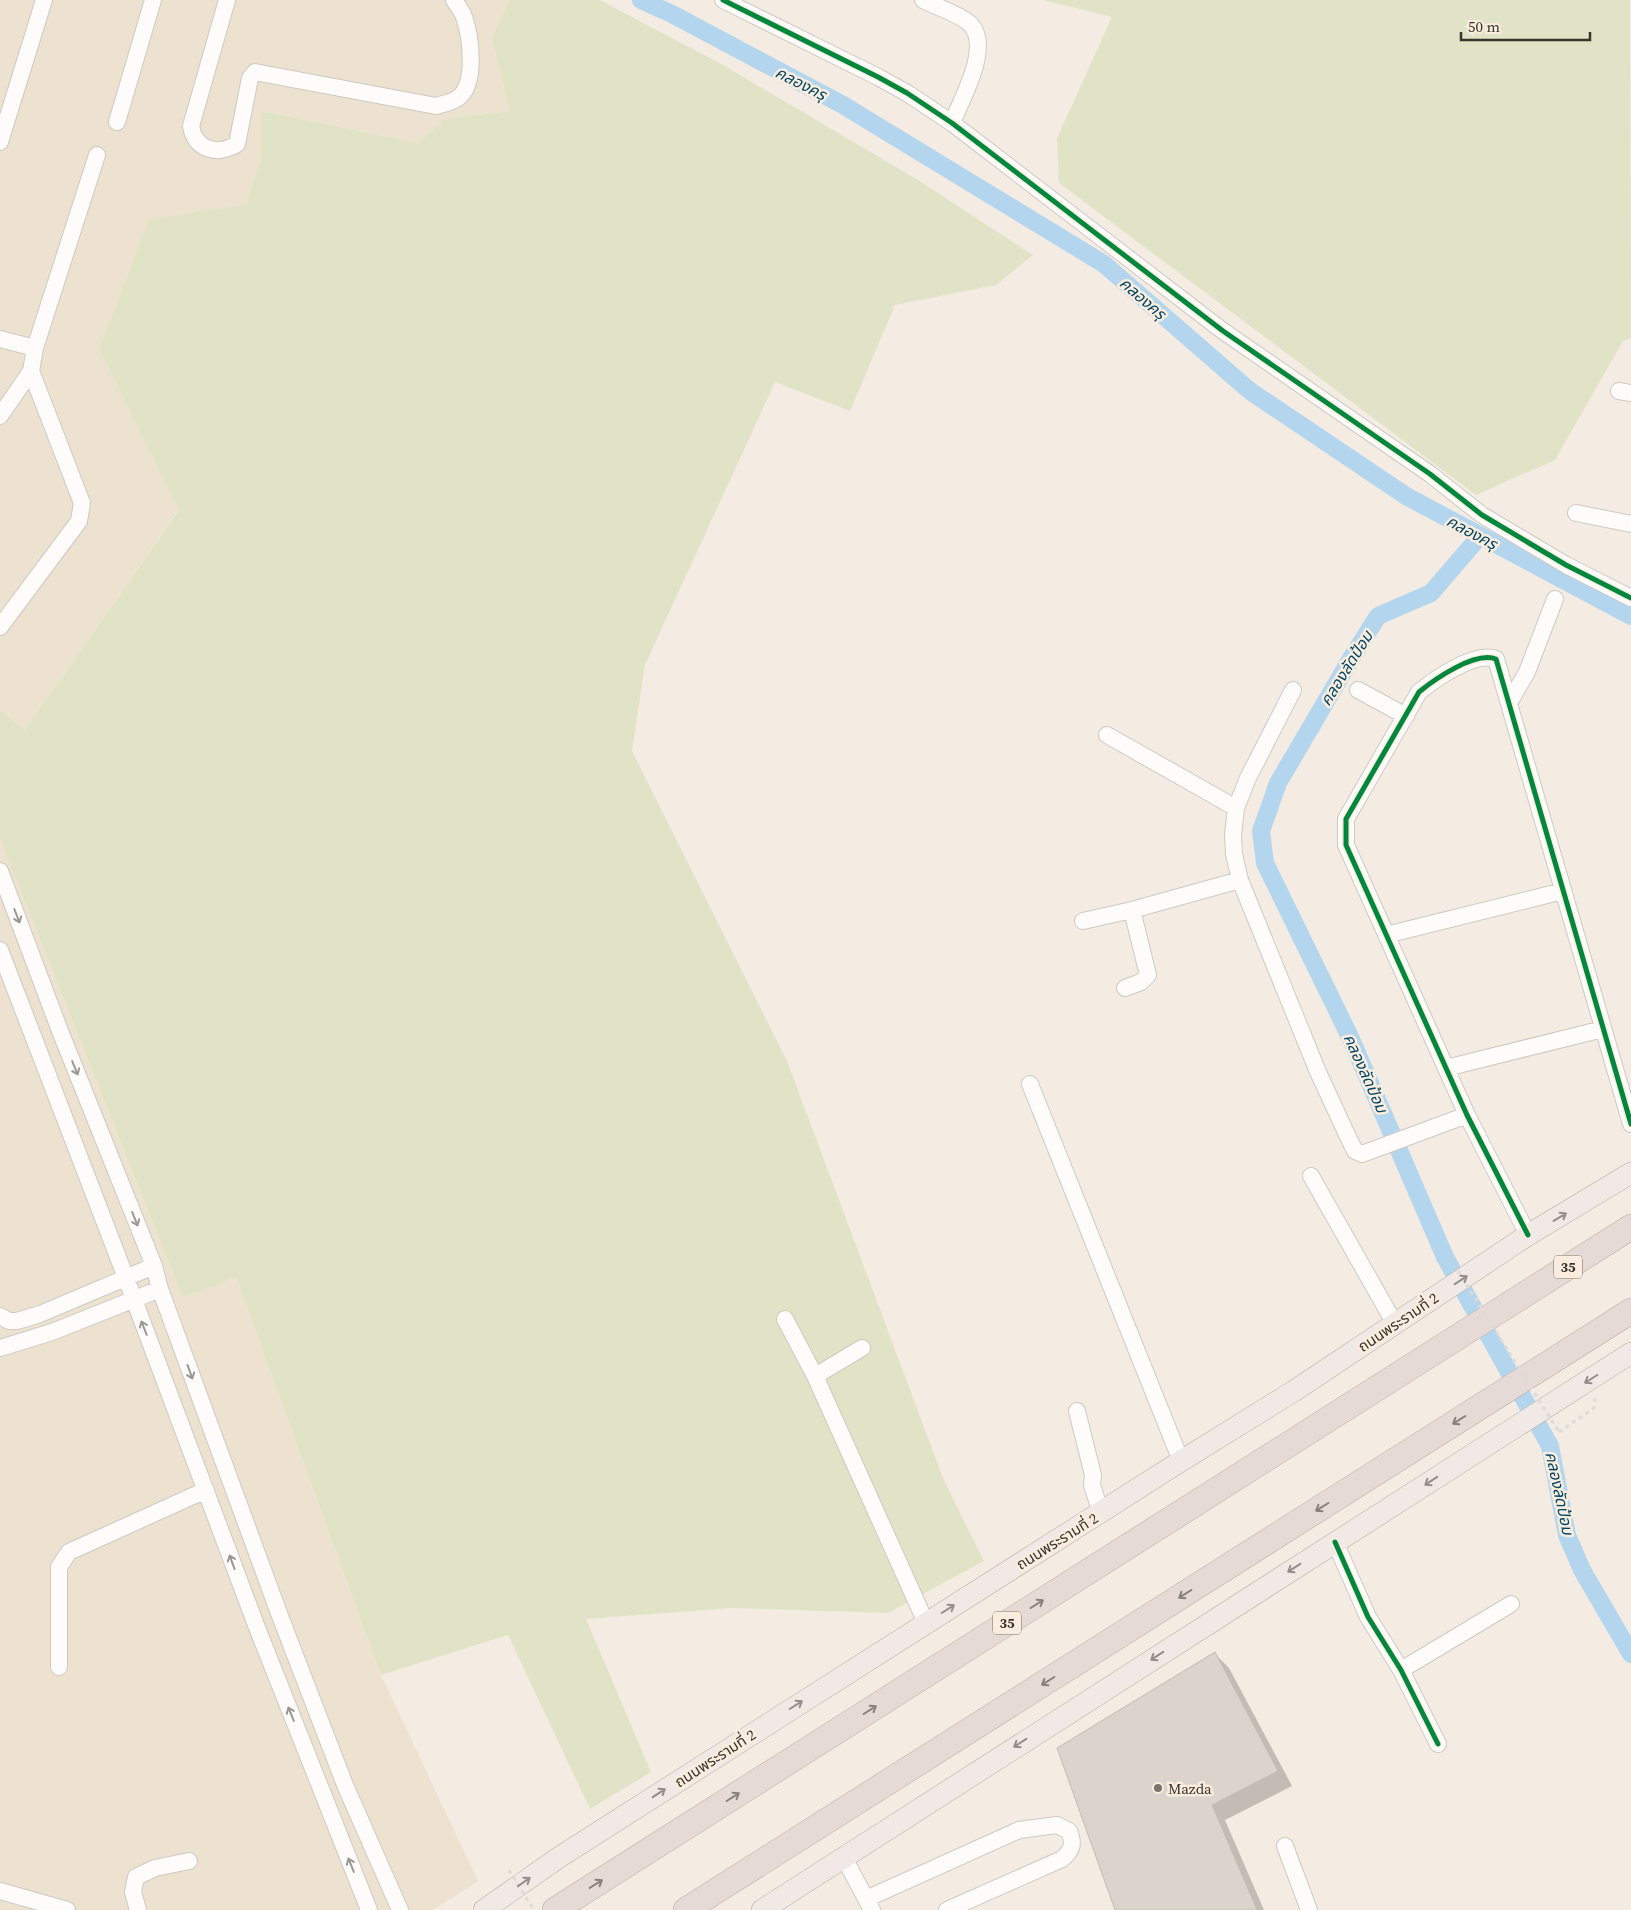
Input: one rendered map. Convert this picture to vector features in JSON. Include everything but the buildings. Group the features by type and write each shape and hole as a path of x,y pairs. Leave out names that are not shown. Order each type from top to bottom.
{"highway":[{"name":"35","path":"555,1910 1631,1227"},
{"path":"686,1910 1631,1311"},
{"path":"1556,1359 1631,1316"}],"main road":[{"name":"ถนนพระรามที่ 2","path":"484,1910 558,1858 1294,1391 1528,1236 1631,1174"},
{"path":"762,1910 843,1856 1631,1353"}],"street":[{"path":"0,142 44,0"},
{"path":"117,122 153,0"},
{"path":"227,0 191,126 193,137 201,146 220,150 237,144 250,78 255,72 436,106 457,99 465,91 470,81 470,49 464,16 454,0"},
{"path":"723,0 878,76 907,93 952,123 1223,331 1430,474 1482,515 1566,565 1631,598"},
{"path":"923,0 968,22 978,38 978,56 952,123"},
{"path":"0,416 31,372 35,348 96,155"},
{"path":"0,339 35,348"},
{"path":"1,625 78,521 82,511 82,503 31,372"},
{"path":"1576,513 1631,524"},
{"path":"1509,703 1527,672 1555,599"},
{"path":"1528,1236 1467,1115 1346,845 1344,834 1346,819 1419,692 1435,679 1478,658 1488,656 1496,659 1631,1124"},
{"path":"1293,690 1248,778 1236,808 1233,835 1240,880 1318,1072 1349,1139 1355,1150 1362,1154 1382,1148 1408,1135 1467,1115"},
{"path":"1358,690 1406,716"},
{"path":"1107,735 1236,808"},
{"path":"0,870 60,1031 154,1266 160,1289 280,1616 345,1785 400,1910"},
{"path":"1083,921 1132,910 1240,880"},
{"path":"1386,935 1563,891"},
{"path":"1125,988 1141,982 1148,975 1132,910"},
{"path":"0,950 256,1625 369,1910"},
{"path":"1446,1068 1603,1029"},
{"path":"1030,1084 1181,1461"},
{"path":"1311,1176 1395,1324"},
{"path":"0,1316 9,1321 32,1316 154,1266"},
{"path":"0,1348 52,1332 160,1289"},
{"path":"785,1318 815,1376 926,1623"},
{"path":"815,1376 862,1348"},
{"path":"1077,1411 1093,1475 1092,1485 1101,1513"},
{"path":"59,1667 59,1567 69,1552 206,1490"},
{"path":"1335,1542 1368,1617 1401,1670 1438,1744"},
{"path":"1401,1670 1511,1604"},
{"path":"256,1625 280,1616"},
{"path":"843,1856 869,1905 1019,1830 1057,1825 1069,1831 1073,1841 1071,1849 1062,1859 947,1910"},
{"path":"1285,1846 1309,1910"},
{"path":"138,1910 133,1892 136,1877 155,1868 189,1861"},
{"path":"0,1891 67,1910"}],"path":[{"path":"1458,1271 1559,1432"},
{"path":"509,1870 534,1910"}],"shaded area":[{"path":"0,0 509,0 492,38 510,111 445,119 418,143 261,111 261,157 247,204 149,221 99,349 179,509 25,730 0,710"},
{"path":"0,839 183,1298 236,1277 381,1675 478,1881 433,1910 0,1910"}],"green space":[{"path":"509,0 600,0 723,65 918,180 1033,255 996,285 895,305 850,411 775,382 645,665 632,751 787,1061 943,1478 984,1561 888,1613 732,1608 586,1619 651,1772 590,1809 508,1635 381,1675 236,1277 183,1298 0,839 0,710 25,730 179,510 99,349 149,220 247,204 261,157 261,111 418,143 445,119 510,111 492,38"},
{"path":"1043,0 1630,0 1631,338 1623,341 1555,460 1476,495 1059,183 1057,138 1112,17"}],"waterway":[{"name":"คลองครุ","path":"641,0 672,14 843,105 1104,264 1250,391 1406,496 1631,616"},
{"name":"คลองลัดป้อม","path":"1480,536 1431,593 1378,616 1278,783 1261,831 1265,863 1351,1039 1445,1257 1550,1446 1567,1535 1582,1570 1631,1654"}],"cycle path":[{"path":"723,0 907,93 952,123 1223,331 1430,474 1482,515 1566,565 1631,598"},
{"path":"1528,1235 1467,1115 1346,845 1346,819 1419,692 1435,680 1467,662 1477,659 1496,659 1631,1124"},
{"path":"1335,1542 1368,1617 1401,1670 1438,1744"}],"place":[{"name":"Mazda","path":"1158,1788"}]}
